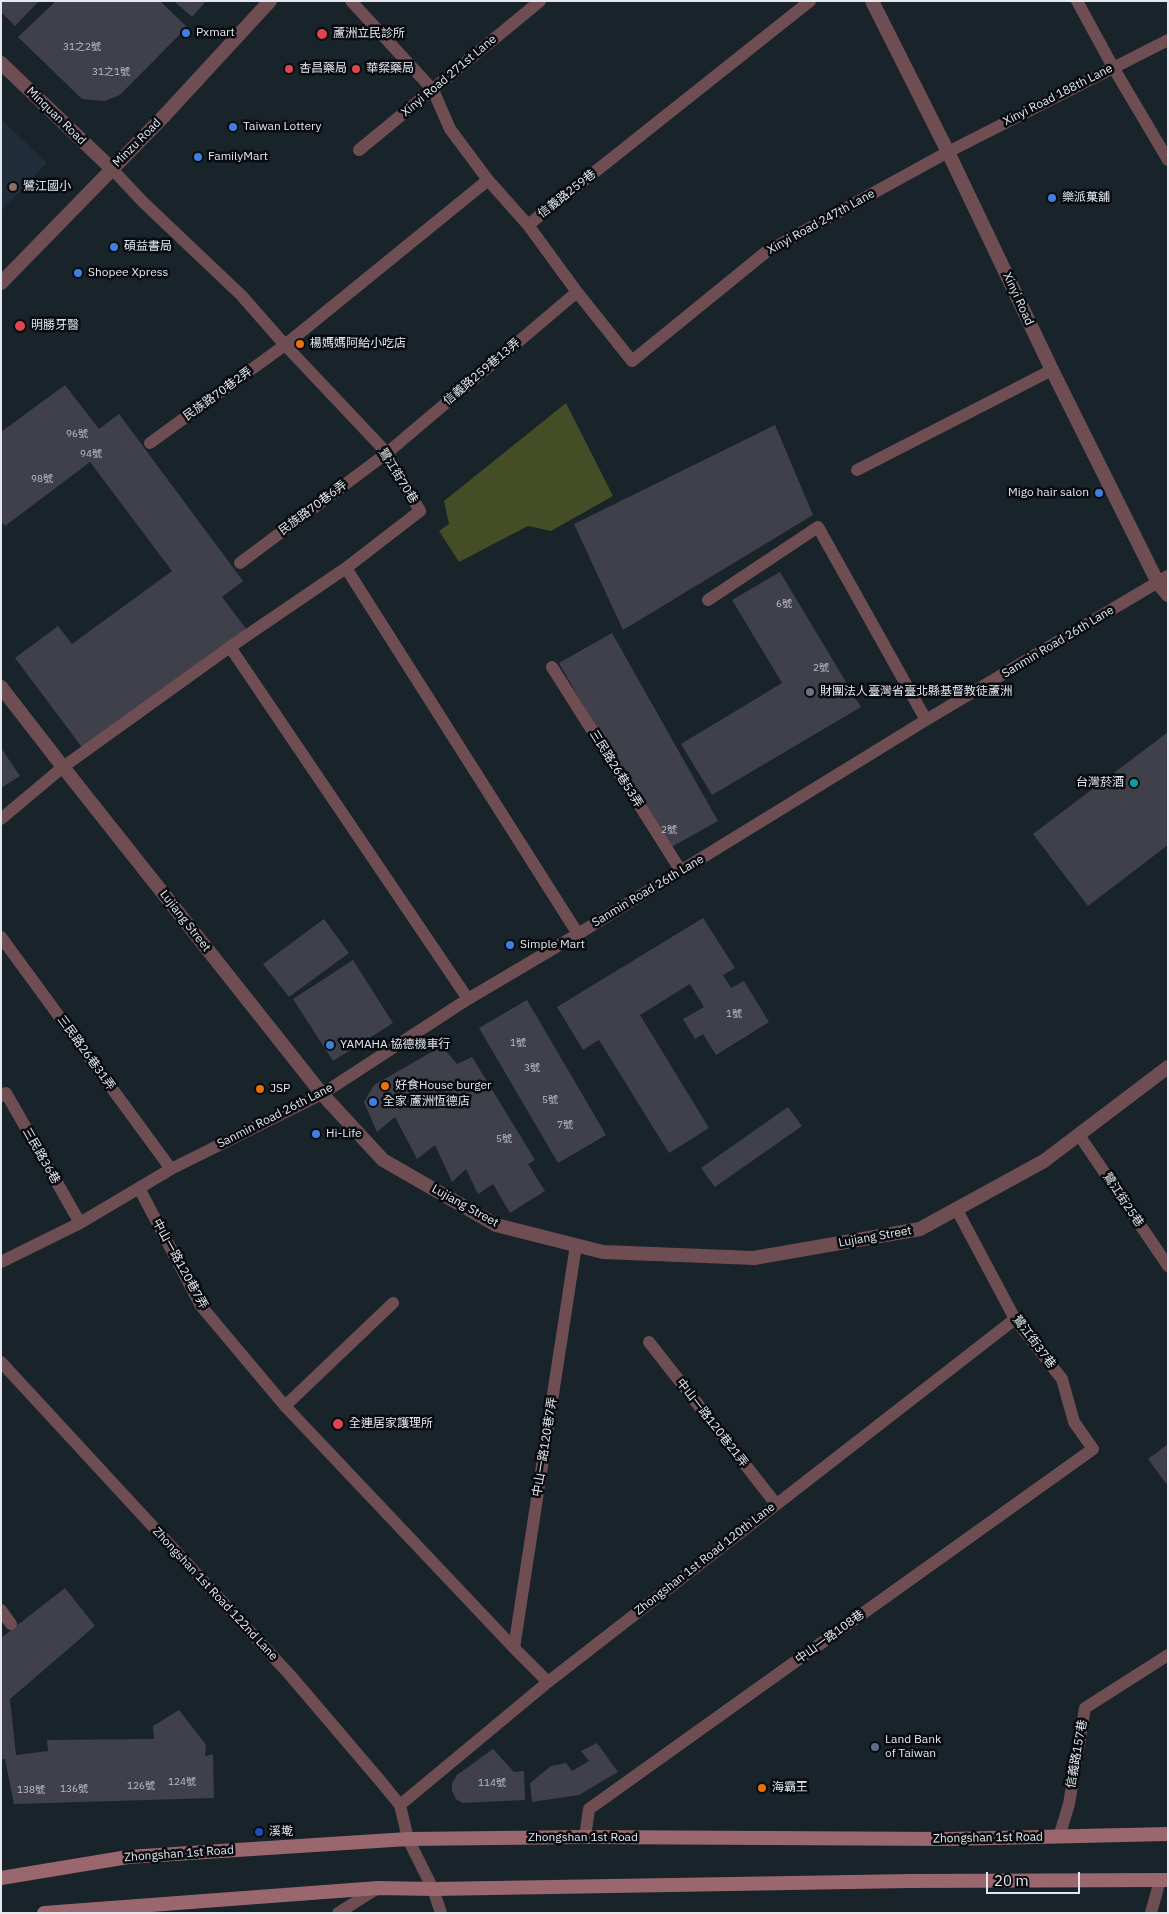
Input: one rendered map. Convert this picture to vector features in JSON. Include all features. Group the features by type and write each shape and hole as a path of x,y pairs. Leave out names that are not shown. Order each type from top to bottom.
{"main road":[{"name":"Zhongshan 1st Road","path":"1,1878 128,1857 408,1839 585,1837 949,1838 1168,1834"},
{"path":"44,1913 378,1888 433,1890 910,1880 1164,1880"}],"street":[{"name":"Minzu Road","path":"1,283 164,116 270,1"},
{"name":"Xinyi Road","path":"872,1 948,152 1052,370 1163,579 1168,595"},
{"name":"Minquan Road","path":"1,63 112,169"},
{"name":"Lujiang Street","path":"1,687 322,1094 384,1160 496,1225 603,1252 754,1258 920,1229 1044,1161 1168,1067"}],"lane":[{"path":"350,1 434,90"},
{"name":"Xinyi Road 271st Lane","path":"358,150 434,90 540,1"},
{"name":"信義路259巷","path":"434,90 450,128 488,180 528,225 810,1"},
{"path":"1078,1 1113,67 1168,160"},
{"name":"Xinyi Road 188th Lane","path":"948,152 1168,40"},
{"name":"Xinyi Road 247th Lane","path":"577,292 632,361 766,252 948,152"},
{"name":"鷺江街70巷","path":"1,819 63,767 230,647 346,568 420,510 386,453 241,295 143,202 112,169"},
{"path":"285,345 488,180"},
{"path":"528,225 577,292"},
{"name":"信義路259巷13弄","path":"386,453 577,292"},
{"name":"民族路70巷2弄","path":"150,443 285,345"},
{"path":"857,470 1052,370"},
{"name":"民族路70巷6弄","path":"240,563 386,453"},
{"path":"708,600 818,527 926,720"},
{"path":"346,568 578,934"},
{"name":"Sanmin Road 26th Lane","path":"1,1262 80,1223 171,1169 322,1094 468,999 681,872 926,720 1163,579"},
{"path":"230,647 468,999"},
{"name":"三民路26巷53弄","path":"552,667 681,872"},
{"name":"三民路26巷31弄","path":"1,937 171,1169"},
{"name":"三民路36巷","path":"1,1096 6,1093 80,1223"},
{"name":"鷺江街25巷","path":"1079,1134 1168,1266"},
{"name":"中山一路120巷7弄","path":"139,1188 201,1306 285,1406 548,1682"},
{"name":"鷺江街37巷","path":"957,1210 1015,1319 1062,1379 1074,1422 1093,1449"},
{"name":"中山一路120巷7弄","path":"514,1648 576,1245"},
{"path":"285,1406 393,1303"},
{"name":"Zhongshan 1st Road 120th Lane","path":"400,1805 548,1682 1015,1319"},
{"name":"中山一路120巷21弄","path":"649,1342 776,1504"},
{"name":"Zhongshan 1st Road 122nd Lane","path":"1,1362 290,1675 400,1805 408,1839 433,1890 441,1913"},
{"name":"中山一路108巷","path":"585,1837 590,1810 1093,1449"},
{"path":"1,1610 11,1624"},
{"name":"信義路157巷","path":"1059,1837 1069,1804 1085,1708 1168,1655"},
{"path":"1151,1913 1164,1880"},
{"path":"338,1913 378,1888"}],"shaded area":[{"name":"鷺江國小","path":"1,119 47,163 1,211"}],"green space":[{"path":"566,403 613,496 551,531 528,526 459,562 439,531 449,524 444,501"}],"building":[{"path":"1,1 39,1 15,26 1,12"},
{"path":"56,1 160,1 187,27 120,95 105,101 82,99 18,37"},
{"path":"174,1 206,1 192,17"},
{"path":"65,385 99,429 119,414 243,581 222,597 247,630 84,750 15,658 58,626 72,644 172,571 90,462 5,526 1,521 1,432"},
{"path":"775,425 813,515 623,630 574,524"},
{"path":"780,572 861,707 712,795 681,744 782,683 732,600"},
{"path":"612,633 718,821 666,850 559,663"},
{"name":"台灣菸酒","path":"1168,732 1168,845 1088,906 1033,834"},
{"path":"1,748 20,776 1,788"},
{"path":"703,918 735,968 723,975 731,988 744,981 769,1022 716,1055 703,1034 695,1039 683,1019 704,1007 690,984 640,1015 709,1128 669,1153 599,1040 583,1050 557,1007"},
{"path":"324,919 349,953 289,997 263,964"},
{"path":"353,960 393,1023 333,1061 293,999"},
{"path":"527,1000 606,1135 558,1163 479,1028"},
{"path":"442,1046 457,1064 472,1057 535,1160 528,1164 545,1191 510,1213 493,1184 478,1194 466,1169 452,1182 435,1145 417,1159 395,1117 377,1132 364,1102 374,1085"},
{"path":"788,1107 802,1126 715,1187 701,1168"},
{"path":"1168,1444 1168,1486 1148,1459"},
{"path":"65,1588 95,1626 10,1699 16,1755 48,1751 47,1740 154,1739 153,1726 179,1710 206,1745 205,1756 213,1754 214,1798 14,1804 5,1759 1,1759 1,1638"},
{"path":"597,1743 618,1772 579,1795 532,1802 530,1783 551,1766 566,1763 572,1771 589,1761 581,1751"},
{"path":"493,1749 514,1772 524,1771 525,1800 462,1803 456,1799 452,1791 452,1783 457,1775"}],"place":[{"name":"Pxmart","path":"186,33"},
{"name":"蘆洲立民診所","path":"322,34"},
{"name":"杏昌藥局","path":"289,69"},
{"name":"華粲藥局","path":"356,69"},
{"name":"Taiwan Lottery","path":"233,127"},
{"name":"FamilyMart","path":"198,157"},
{"name":"鷺江國小","path":"13,187"},
{"name":"樂派菓舖","path":"1052,198"},
{"name":"碩益書局","path":"114,247"},
{"name":"Shopee Xpress","path":"78,273"},
{"name":"明勝牙醫","path":"20,326"},
{"name":"楊媽媽阿給小吃店","path":"300,344"},
{"name":"Migo hair salon","path":"1099,493"},
{"name":"財團法人臺灣省臺北縣基督教徒蘆洲","path":"810,692"},
{"name":"台灣菸酒","path":"1134,783"},
{"name":"Simple Mart","path":"510,945"},
{"name":"YAMAHA 協德機車行","path":"330,1045"},
{"name":"好食House burger","path":"385,1086"},
{"name":"JSP","path":"260,1089"},
{"name":"全家 蘆洲恆德店","path":"373,1102"},
{"name":"Hi-Life","path":"316,1134"},
{"name":"全連居家護理所","path":"338,1424"},
{"name":"Land Bank of Taiwan","path":"875,1747"},
{"name":"海霸王","path":"762,1788"},
{"name":"溪墘","path":"259,1832"}]}
